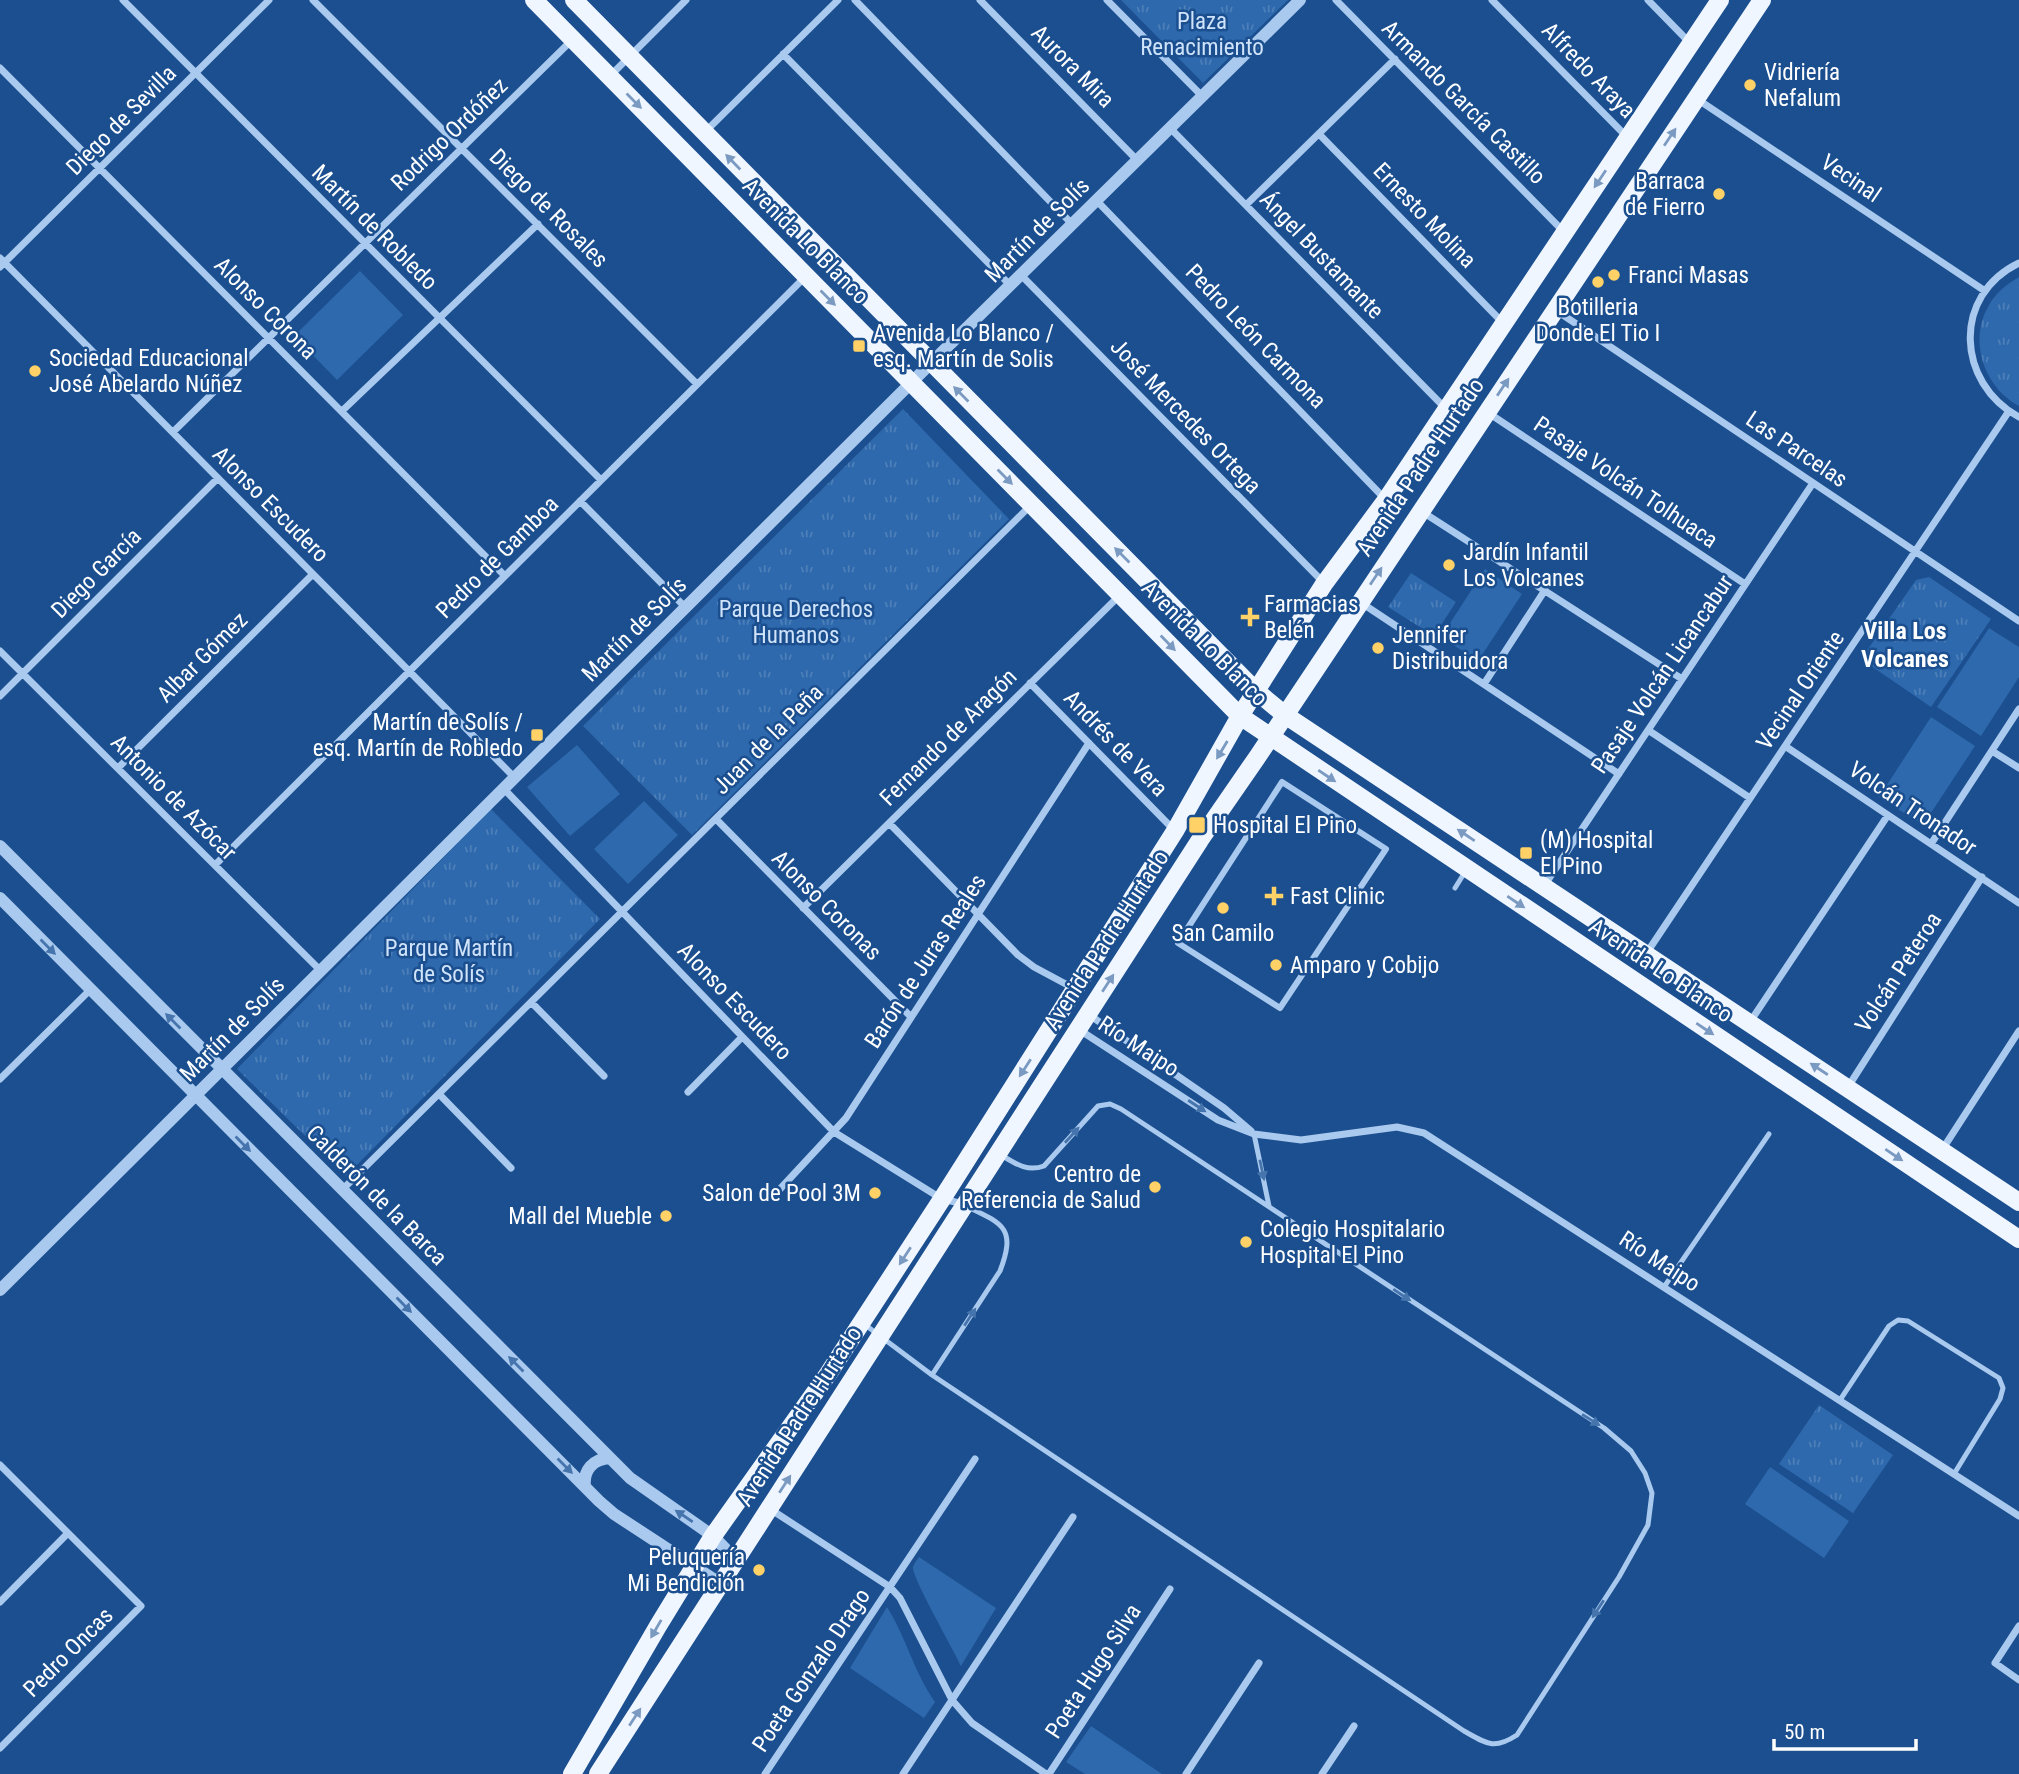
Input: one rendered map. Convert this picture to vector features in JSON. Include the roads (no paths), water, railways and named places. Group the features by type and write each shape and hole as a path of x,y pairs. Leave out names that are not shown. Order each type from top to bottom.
{"main road":[{"name":"Avenida Lo Blanco","path":"534,0 1240,716 2019,1239"},
{"name":"Avenida Lo Blanco","path":"574,0 1256,691 1285,715 2019,1202"},
{"name":"Avenida Padre Hurtado","path":"572,1774 694,1566 810,1400 942,1199 1175,831 1240,716 1324,584 1387,500 1720,0"},
{"name":"Avenida Padre Hurtado","path":"598,1774 1199,840 1270,738 1762,0"}],"street":[{"name":"Martín de Robledo","path":"123,0 601,480"},
{"name":"Diego de Sevilla","path":"2,263 269,0"},
{"name":"Diego de Rosales","path":"313,0 697,384"},
{"path":"609,76 686,0"},
{"path":"705,132 838,0"},
{"path":"855,0 1072,224"},
{"name":"Aurora Mira","path":"980,0 1138,160"},
{"path":"1107,0 1202,96"},
{"name":"Martín de Solís","path":"0,1290 931,363 1300,0"},
{"name":"Armando García Castillo","path":"1336,0 1564,232"},
{"name":"Alfredo Araya","path":"1492,0 1628,138"},
{"path":"1648,0 1691,43"},
{"name":"Rodrigo Ordóñez","path":"173,432 573,40"},
{"path":"783,54 1010,285"},
{"path":"1246,205 1395,60"},
{"name":"Alonso Corona","path":"0,68 505,576"},
{"name":"Vecinal","path":"1696,99 1985,290"},
{"name":"Ángel Bustamante","path":"1170,128 1447,409"},
{"name":"Ernesto Molina","path":"1319,134 1504,324"},
{"name":"Pedro León Carmona","path":"1096,200 1387,500"},
{"path":"341,411 538,224"},
{"name":"Alonso Escudero","path":"2,263 515,778"},
{"path":"2019,263 2004,272 1985,290 1973,315 1971,328 1971,356 1975,369 1989,393 2008,411 2019,417"},
{"name":"José Mercedes Ortega","path":"1021,275 1324,584"},
{"name":"Pedro de Gamboa","path":"215,865 806,276"},
{"name":"Las Parcelas","path":"1555,310 2019,621"},
{"name":"Vecinal Oriente","path":"1646,955 2008,411"},
{"name":"Pasaje Volcán Tolhuaca","path":"1486,412 1745,584"},
{"name":"Diego García","path":"0,696 218,478"},
{"name":"Pasaje Volcán Licancabur","path":"1544,887 1813,483"},
{"path":"580,501 686,608"},
{"name":"Juan de la Peña","path":"342,1191 1032,504"},
{"path":"1421,510 1682,679"},
{"name":"Albar Gómez","path":"117,768 313,574"},
{"path":"1484,684 1545,590"},
{"name":"Fernando de Aragón","path":"803,908 1121,594"},
{"path":"1359,601 1619,774"},
{"name":"Antonio de Azócar","path":"0,651 321,971"},
{"name":"Andrés de Vera","path":"1030,683 1175,831"},
{"path":"1931,844 2019,709"},
{"path":"1648,730 1750,798"},
{"name":"Barón de Juras Reales","path":"780,1189 846,1118 1089,743"},
{"name":"Volcán Tronador","path":"1785,746 2019,902"},
{"path":"1992,751 2019,768"},
{"path":"1282,782 1386,849 1280,1009 1178,943 1282,782"},
{"name":"Alonso Escudero","path":"504,789 834,1132 942,1199 965,1205"},
{"path":"1749,1023 1888,815"},
{"name":"Alonso Coronas","path":"716,819 911,1017"},
{"path":"889,823 1025,961 1076,989"},
{"name":"Calderón de la Barca","path":"0,846 610,1458 641,1486 713,1536 736,1560"},
{"name":"Volcán Peteroa","path":"1847,1088 1982,877"},
{"path":"0,898 586,1488 614,1514 721,1584"},
{"path":"0,1079 90,990"},
{"path":"531,1002 604,1076"},
{"name":"Río Maipo","path":"1083,1021 1218,1120 1254,1134 1301,1140 1397,1127 1424,1133 2019,1516"},
{"name":"Río Maipo","path":"1083,1021 1224,1108 1254,1134"},
{"path":"1942,1151 2019,1031"},
{"path":"688,1092 742,1037"},
{"path":"439,1094 511,1168"},
{"path":"586,1488 588,1469 597,1461 610,1458"},
{"name":"Poeta Gonzalo Drago","path":"765,1774 975,1459"},
{"name":"Pedro Oncas","path":"0,1465 141,1606 0,1748"},
{"path":"769,1509 890,1587 900,1598 952,1700 972,1723 1047,1774"},
{"path":"903,1774 1073,1517"},
{"path":"0,1602 68,1533"},
{"name":"Poeta Hugo Silva","path":"1047,1774 1170,1589"},
{"path":"2019,1626 1995,1663 2019,1680"},
{"path":"1186,1774 1259,1663"},
{"path":"1322,1774 1354,1726"}],"lane":[{"path":"1455,888 1466,869"},
{"path":"862,1322 932,1375 1464,1731 1496,1745 1504,1744 1517,1735 1619,1577 1648,1525 1651,1493 1645,1473 1631,1451 1604,1428 1121,1109 1110,1104 1098,1106 1044,1166 1025,1168 998,1153"},
{"path":"1254,1134 1269,1207"},
{"path":"1664,1287 1769,1134"},
{"path":"932,1375 1000,1271 1007,1254 1008,1240 1003,1227 965,1205"},
{"path":"1840,1401 1889,1326 1898,1320 1908,1321 1999,1378 2003,1388 2000,1399 1954,1474"}],"place":[{"name":"Vidriería Nefalum","path":"1750,85"},
{"name":"Barraca de Fierro","path":"1719,194"},
{"name":"Franci Masas","path":"1614,275"},
{"name":"Botilleria Donde El Tio I","path":"1598,282"},
{"name":"Avenida Lo Blanco / esq. Martín de Solis","path":"859,346"},
{"name":"Sociedad Educacional José Abelardo Núñez","path":"35,371"},
{"name":"Jardín Infantil Los Volcanes","path":"1449,565"},
{"name":"Farmacias Belén","path":"1250,617"},
{"name":"Jennifer Distribuidora","path":"1378,648"},
{"name":"Martín de Solís / esq. Martín de Robledo","path":"537,735"},
{"name":"Hospital El Pino","path":"1197,825"},
{"name":"(M) Hospital El Pino","path":"1526,853"},
{"name":"Fast Clinic","path":"1274,896"},
{"name":"San Camilo","path":"1223,908"},
{"name":"Amparo y Cobijo","path":"1276,965"},
{"name":"Centro de Referencia de Salud","path":"1155,1187"},
{"name":"Salon de Pool 3M","path":"875,1193"},
{"name":"Mall del Mueble","path":"666,1216"},
{"name":"Colegio Hospitalario Hospital El Pino","path":"1246,1242"},
{"name":"Peluquería Mi Bendición","path":"759,1570"}],"district":[{"name":"Villa Los Volcanes","path":"1905,645"}],"park label":[{"name":"Plaza Renacimiento","path":"1202,34"},
{"name":"Parque Derechos Humanos","path":"796,622"},
{"name":"Parque Martín de Solís","path":"449,961"}]}
